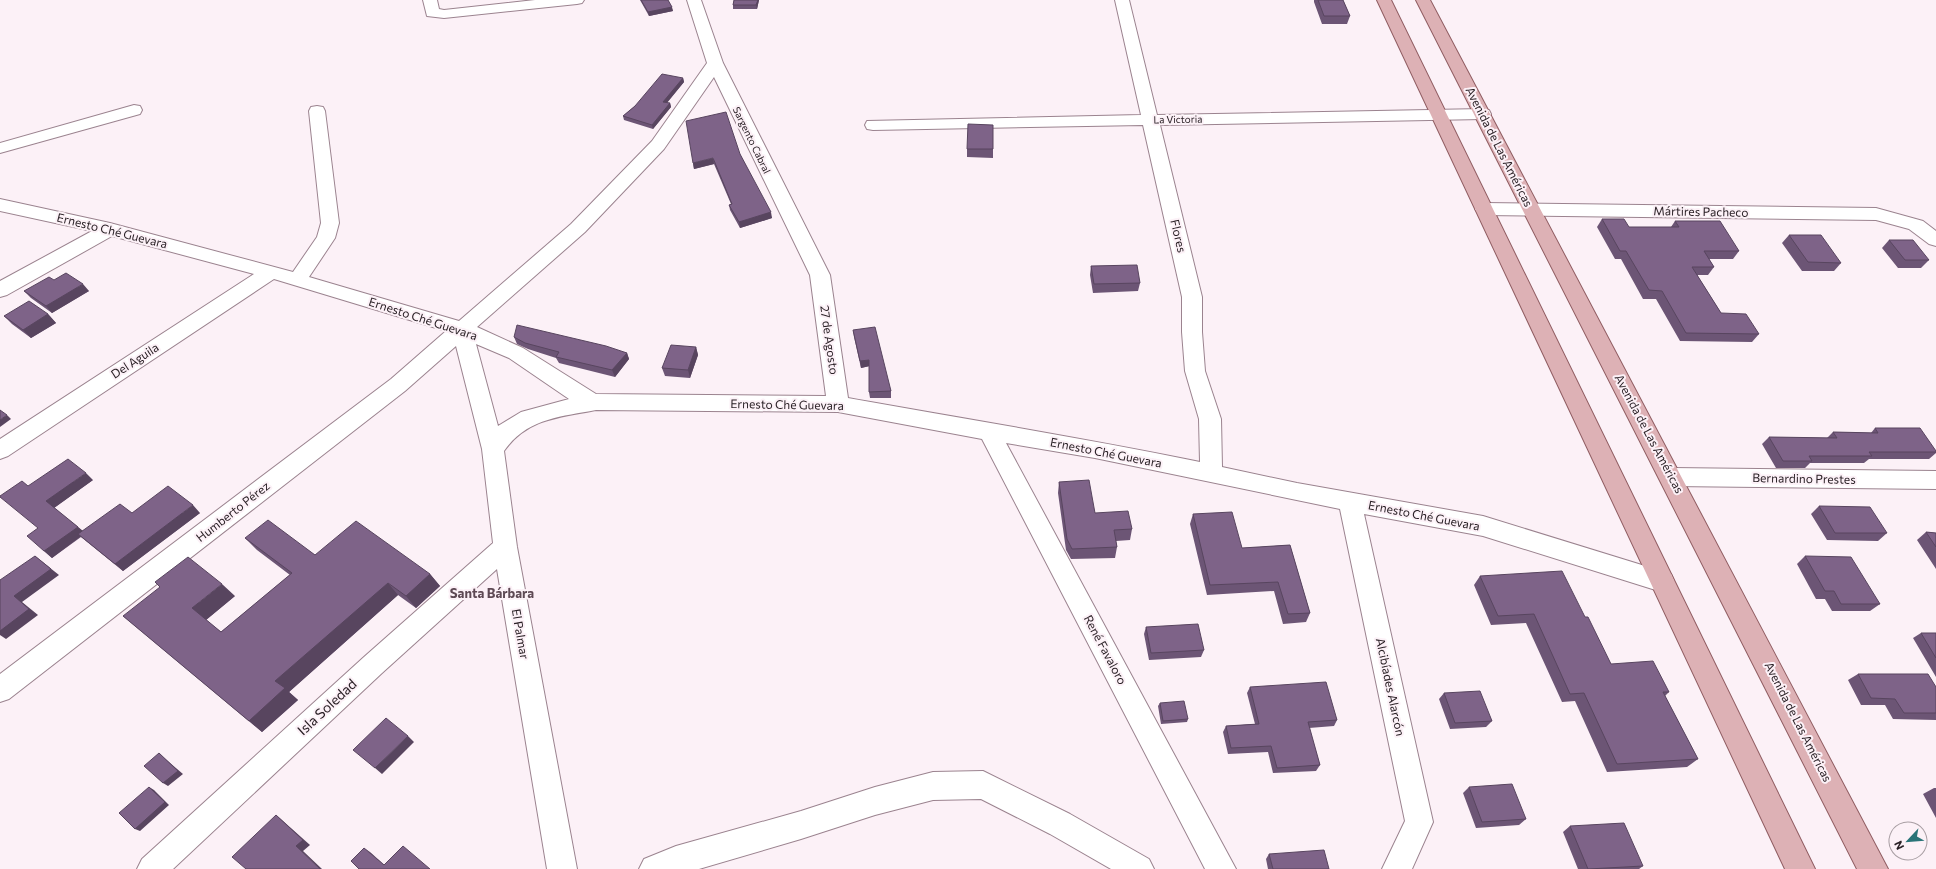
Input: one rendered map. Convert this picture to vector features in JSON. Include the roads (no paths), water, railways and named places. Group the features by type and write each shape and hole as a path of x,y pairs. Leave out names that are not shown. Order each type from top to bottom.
{"main road":[{"path":"1384,0 1800,869"},
{"name":"Avenida de Las Américas","path":"1424,0 1672,477 1873,869"}],"street":[{"path":"431,6 444,14 577,0"},
{"name":"Sargento Cabral","path":"694,0 715,63 781,199 820,275"},
{"name":"Flores","path":"1122,0 1192,296 1192,332 1195,371 1210,419 1211,474"},
{"name":"Humberto Pérez","path":"0,690 398,385 578,228 658,145 715,63"},
{"path":"0,148 134,110"},
{"path":"297,280 326,238 330,223 317,111"},
{"name":"La Victoria","path":"874,125 1483,114"},
{"name":"Ernesto Ché Guevara","path":"0,205 110,229 271,272 462,329 516,353 587,400 596,402 838,404 989,432 1095,449 1350,502 1483,526 1662,581"},
{"name":"Mártires Pacheco","path":"1484,209 1876,214 1916,225 1936,240"},
{"path":"0,290 110,229"},
{"name":"Del Aguila","path":"0,450 271,272"},
{"name":"27 de Agosto","path":"820,275 838,404"},
{"name":"El Palmar","path":"462,329 493,449 505,547 562,869"},
{"path":"493,449 508,430 527,419 545,411 596,402"},
{"name":"René Favaloro","path":"989,432 1221,869"},
{"name":"Bernardino Prestes","path":"1672,477 1936,480"},
{"name":"Alcibíades Alarcón","path":"1350,502 1419,822 1397,869"},
{"name":"Isla Soledad","path":"152,869 373,665 505,547"},
{"path":"654,869 875,801 933,786 983,785 1060,824 1139,869"}],"district":[{"name":"Santa Bárbara","path":"492,593"}]}
